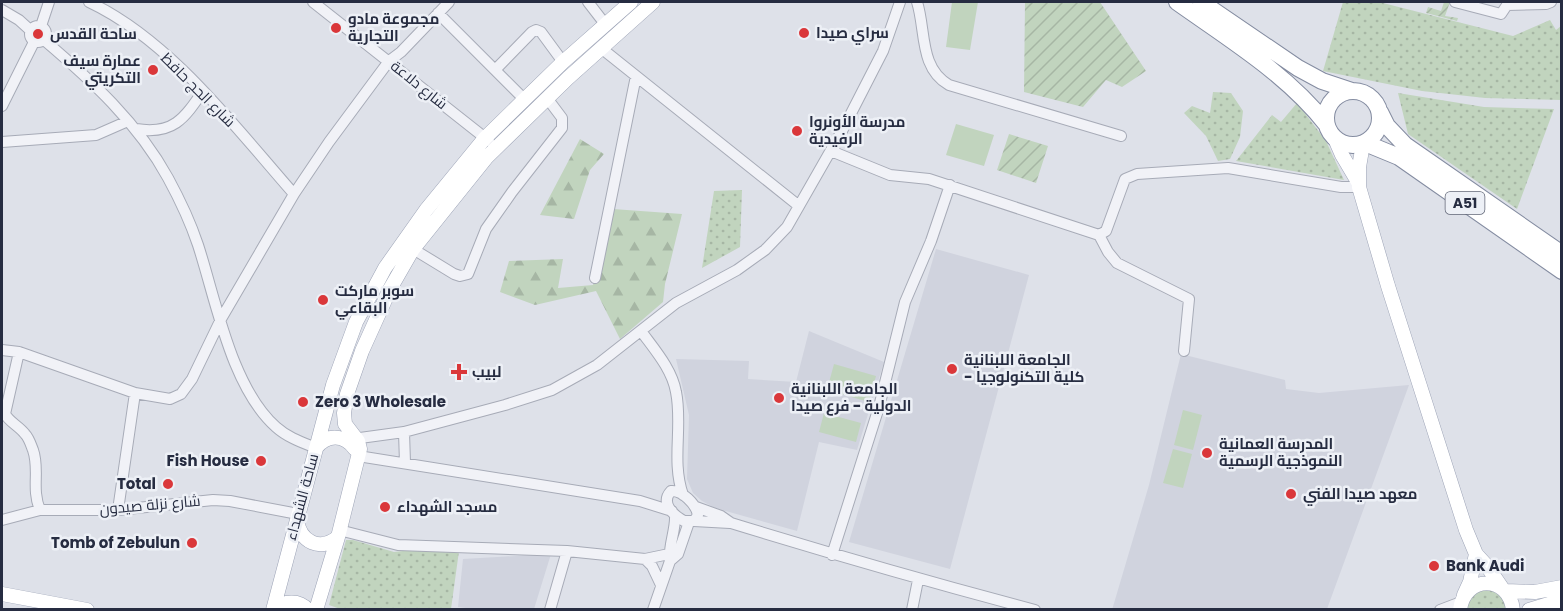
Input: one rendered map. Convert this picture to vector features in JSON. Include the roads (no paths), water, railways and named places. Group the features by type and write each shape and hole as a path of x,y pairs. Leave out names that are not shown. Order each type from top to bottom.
{"highway":[{"path":"1177,2 1286,81 1308,102 1331,132"},
{"name":"A51","path":"1201,2 1298,68 1322,81 1370,96 1377,103 1387,126 1405,145 1562,254"},
{"path":"1331,132 1328,109 1331,102 1337,96 1352,91"},
{"path":"1364,143 1378,131 1381,122 1380,112"},
{"name":"A51","path":"1331,132 1351,146 1364,143 1399,157 1562,271"}],"main road":[{"name":"ساحة الشهداء","path":"274,609 333,385 356,322 386,268 426,210 485,138 563,62 631,2"},
{"path":"353,441 345,424 347,394 362,351 390,289 413,249 496,147 653,2"},
{"path":"1331,132 1359,185 1391,298 1476,554 1511,599 1513,609"},
{"path":"1359,185 1364,143"},
{"path":"316,448 329,438 340,437 360,445 339,533 316,609"},
{"path":"297,517 300,534 314,544 327,544 339,533"},
{"path":"1461,602 1470,582 1476,554"},
{"path":"1461,602 1471,588 1481,584 1492,583 1504,590 1535,592 1562,588"},
{"path":"2,594 87,609"},
{"path":"1529,609 1562,600"},
{"name":"ساحة الشهداء","path":"274,609 281,604 293,602 302,604 308,609"},
{"path":"2,603 37,609"}],"street":[{"path":"49,2 30,36 81,71 132,125 167,176 184,208 221,318 226,340 239,372 263,412 276,427 291,437 316,448"},
{"name":"شارع الحج حافظ","path":"89,2 102,8 142,36 203,91 294,194"},
{"name":"شارع دلاعة","path":"312,2 496,147"},
{"path":"2,350 19,352 135,393 170,399 181,394 192,379 221,318 294,194 329,142 389,61 401,52 448,2"},
{"path":"588,2 605,24"},
{"path":"353,441 404,432 552,390 597,365 676,303 737,270 765,250 787,227 831,151 884,51 900,2"},
{"path":"917,2 926,56 933,71 942,82 1121,136"},
{"path":"1455,2 1501,14 1506,5 1551,2"},
{"path":"2,10 46,32 2,106"},
{"path":"438,13 525,100"},
{"path":"495,70 536,30 541,32 563,62"},
{"path":"601,48 799,206"},
{"path":"595,278 636,76"},
{"path":"2,142 96,135 132,125 159,130 177,124 188,114 203,91"},
{"path":"413,249 454,274 460,276 468,274 486,229 562,128 562,118 547,98"},
{"path":"831,151 890,175 923,178 950,185 1099,235 1108,252 1117,262 1189,299 1184,351"},
{"path":"1099,235 1106,231 1125,179 1137,174 1228,168 1341,187 1359,185"},
{"path":"832,555 879,407 905,302 931,241 950,185"},
{"path":"641,331 674,384 678,413 676,468 682,495"},
{"path":"19,352 6,414 7,418 25,434 32,449 35,461 35,495 40,510"},
{"path":"118,510 135,393"},
{"path":"404,432 405,463"},
{"path":"358,456 640,501 674,513"},
{"path":"676,468 667,504 684,522 731,523 918,580 1035,609"},
{"path":"640,501 676,490 696,507 721,516 731,523"},
{"name":"شارع نزلة صيدون","path":"2,520 40,510 118,510 213,500 230,501 297,517"},
{"path":"339,533 398,545 567,551 645,559 678,554 692,521 698,515 696,507"},
{"path":"652,609 670,557 676,524 674,513"},
{"path":"550,609 567,551"},
{"path":"645,559 652,566 662,585"},
{"path":"912,609 918,580"},
{"path":"1440,609 1461,602"}],"place":[{"name":"مجموعة مادو التجارية","path":"336,28"},
{"name":"سراي صيدا","path":"804,33"},
{"name":"ساحة القدس","path":"38,34"},
{"name":"عمارة سيف التكريتي","path":"153,70"},
{"name":"مدرسة الأونروا الرفيدية","path":"797,131"},
{"name":"سوبر ماركت البقاعي","path":"323,300"},
{"name":"الجامعة اللبنانية - كلية التكنولوجيا","path":"952,369"},
{"name":"لبيب","path":"459,372"},
{"name":"الجامعة اللبنانية الدولية - فرع صيدا","path":"779,398"},
{"name":"Zero 3 Wholesale","path":"303,402"},
{"name":"المدرسة العمانية النموذجية الرسمية","path":"1207,453"},
{"name":"Fish House","path":"261,461"},
{"name":"Total","path":"168,484"},
{"name":"معهد صيدا الفني","path":"1291,494"},
{"name":"مسجد الشهداء","path":"385,507"},
{"name":"Tomb of Zebulun","path":"192,543"},
{"name":"Bank Audi","path":"1434,566"}]}
